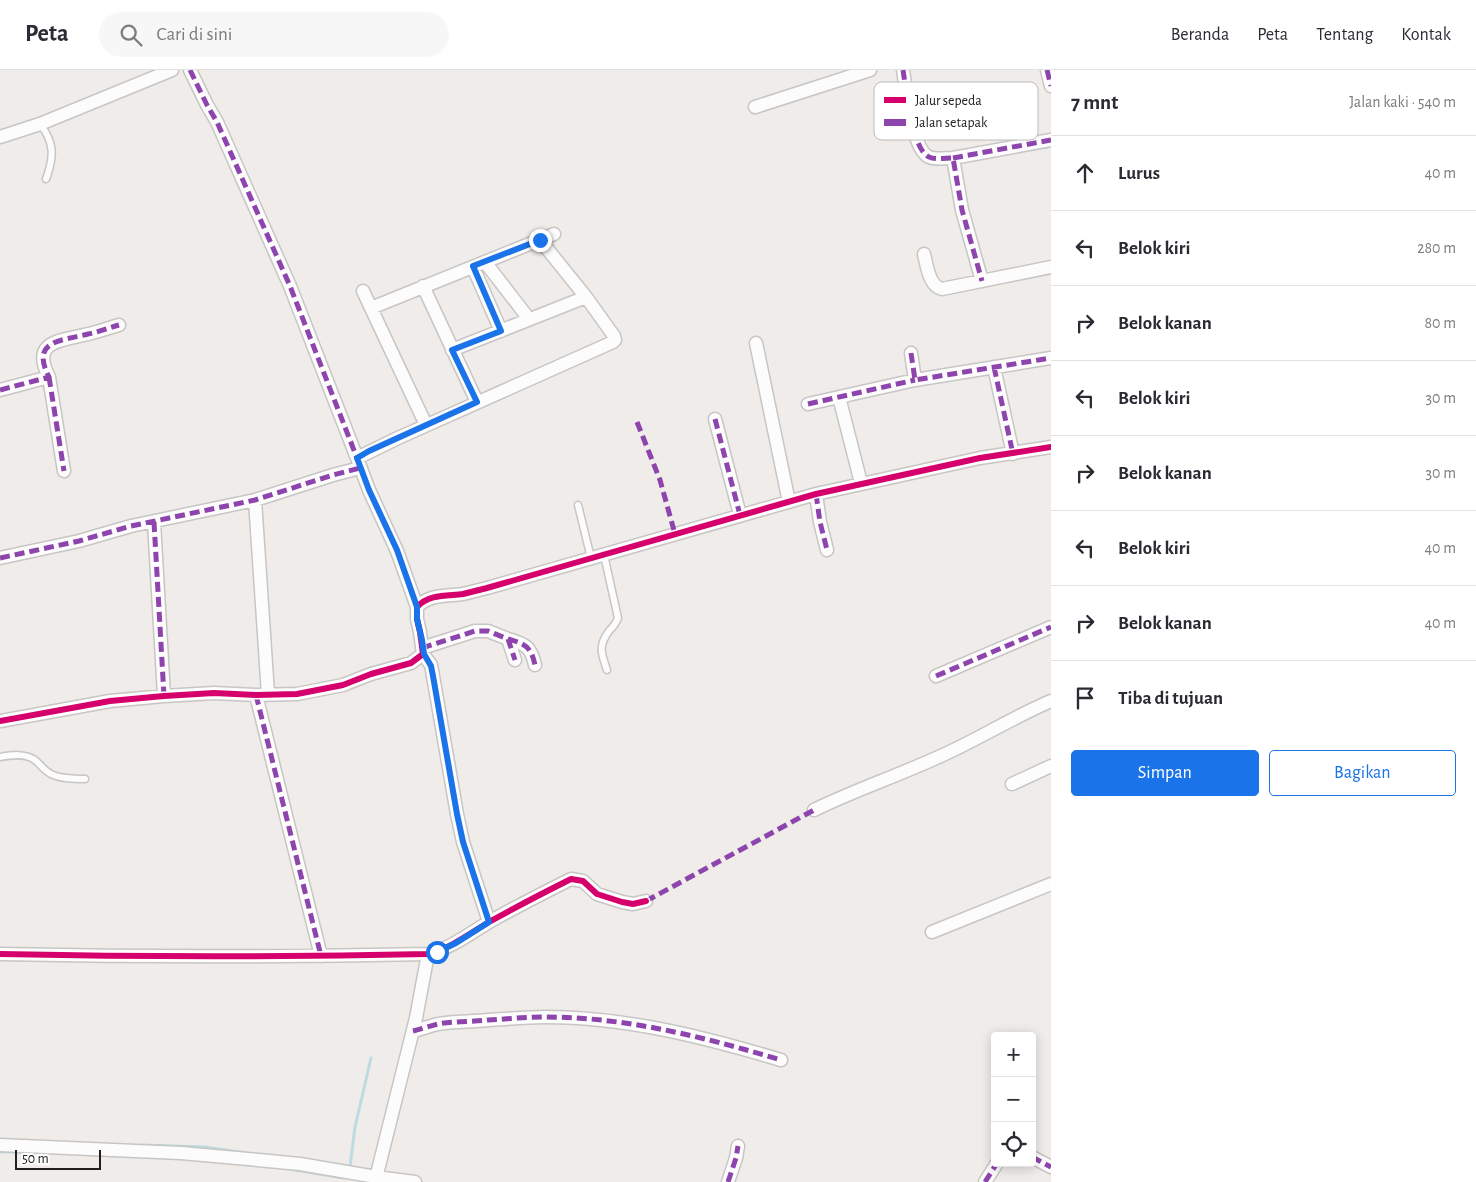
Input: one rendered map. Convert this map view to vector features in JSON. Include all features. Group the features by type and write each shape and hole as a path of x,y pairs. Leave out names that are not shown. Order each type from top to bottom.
{"street":[{"path":"0,137 40,124 172,70"},
{"path":"190,70 217,122 290,286 359,463 397,550 417,607 417,619 423,651 431,666 463,842 489,922"},
{"path":"755,107 870,70"},
{"path":"1047,70 1051,86"},
{"path":"918,140 922,152 929,157 939,158 953,158 1051,140"},
{"path":"953,158 962,210 982,281"},
{"path":"371,308 554,234"},
{"path":"0,558 255,500 333,474 359,463 369,451 613,342 615,340 614,336 586,297 540,240"},
{"path":"924,254 932,281 937,288 942,289 1051,267"},
{"path":"479,264 529,319"},
{"path":"479,264 501,331"},
{"path":"423,286 477,402"},
{"path":"363,291 426,425"},
{"path":"452,350 586,297"},
{"path":"64,470 49,377 43,362 43,352 49,345 66,338 88,334 119,324"},
{"path":"756,343 789,502"},
{"path":"911,353 915,380"},
{"path":"808,404 915,380 1051,358"},
{"path":"994,367 1012,454"},
{"path":"0,390 49,377"},
{"path":"839,397 861,483"},
{"path":"715,419 740,515"},
{"path":"417,607 425,600 432,598 463,594 487,588 816,494 980,458 1051,447"},
{"path":"816,494 827,550"},
{"path":"255,500 262,694 321,956"},
{"path":"154,522 164,696"},
{"path":"936,676 1051,627"},
{"path":"0,721 110,701 164,696 214,692 297,694 343,685 371,674 411,663 423,651 475,631 488,631 524,644 533,654 535,665"},
{"path":"508,639 515,660"},
{"path":"814,810 845,795 935,759 986,734 1024,712 1051,701"},
{"path":"1012,784 1051,766"},
{"path":"0,954 321,956 428,954 456,943 489,922 571,879 583,881 597,894 622,902 633,904 646,902"},
{"path":"932,932 1051,884"},
{"path":"376,1180 416,1018 428,954"},
{"path":"413,1031 448,1023 517,1018 574,1018 666,1030 721,1042 781,1060"},
{"path":"0,1145 237,1158 300,1164 376,1180 415,1182"},
{"path":"728,1182 738,1146"},
{"path":"1036,1159 1051,1167"},
{"path":"985,1182 994,1167"}],"lane":[{"path":"40,124 48,134 51,144 51,158 46,179"},
{"path":"578,505 598,556 618,618 602,643 601,653 606,670"},
{"path":"0,756 27,756 54,776 85,779"}],"waterway":[{"path":"349,1167 355,1127 371,1058"},
{"path":"143,1145 205,1147 246,1153"},
{"path":"0,1152 27,1152"},
{"path":"290,1169 343,1178"}],"marked path":[{"path":"190,70 217,122 290,286 357,458"},
{"path":"903,70 905,82"},
{"path":"1047,70 1051,86"},
{"path":"917,140 923,152 929,157 938,159 953,158 962,210 982,281"},
{"path":"953,158 1051,140"},
{"path":"0,390 49,377 44,365 43,356 51,344 119,325"},
{"path":"911,353 915,380 1051,358"},
{"path":"994,367 1013,454"},
{"path":"49,377 64,471"},
{"path":"808,404 915,380"},
{"path":"715,419 740,515"},
{"path":"637,422 660,480 675,534"},
{"path":"0,558 79,541 131,526 255,500 360,468"},
{"path":"816,494 827,550"},
{"path":"154,522 164,696"},
{"path":"936,676 1051,627"},
{"path":"422,648 475,631 488,631 508,639 515,660"},
{"path":"508,639 527,647 532,654 535,665"},
{"path":"256,695 321,956"},
{"path":"646,901 814,810"},
{"path":"413,1031 450,1022 531,1017 605,1020 694,1036 781,1060"},
{"path":"728,1182 738,1146"},
{"path":"1036,1159 1051,1167"},
{"path":"985,1182 994,1167"}],"cycle path":[{"path":"0,721 110,701 214,693 297,694 343,685 371,674 411,663 423,654 417,619 417,607 432,598 463,594 487,588 816,494 980,458 1051,447"},
{"path":"0,954 107,956 428,954 452,944 499,916 571,879 583,881 597,894 622,902 633,904 646,901"}],"route":[{"path":"437,952 456,943 489,922 463,842 431,666 422,648 417,607 397,550 369,490 357,458 477,402 452,350 501,331 473,266 540,240"}]}
